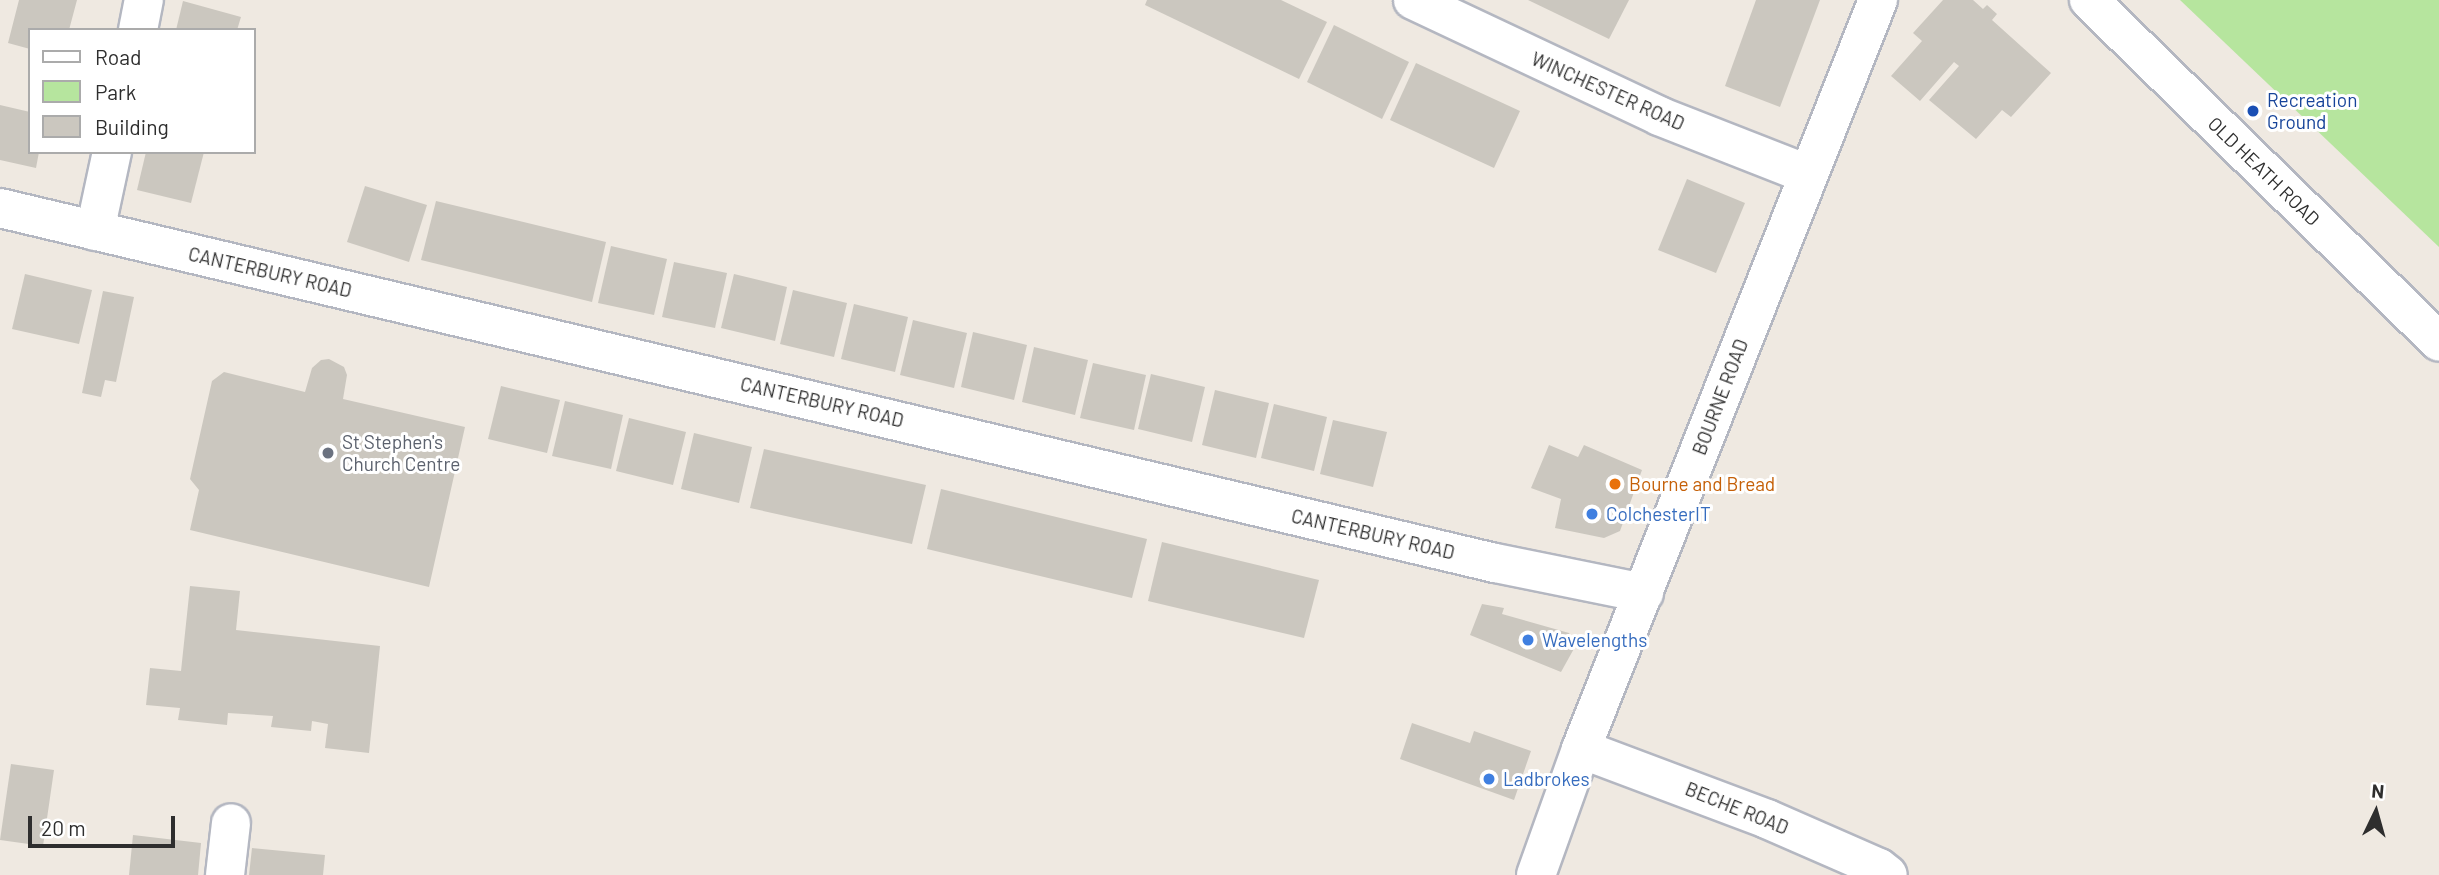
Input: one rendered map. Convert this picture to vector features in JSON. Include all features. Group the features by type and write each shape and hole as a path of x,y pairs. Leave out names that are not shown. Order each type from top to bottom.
{"street":[{"path":"138,28 144,0"},
{"name":"WINCHESTER ROAD","path":"1413,0 1660,116 1807,174"},
{"name":"BOURNE ROAD","path":"1536,875 1581,749 1878,0"},
{"name":"OLD HEATH ROAD","path":"2089,0 2439,341"},
{"path":"95,231 112,154"},
{"name":"CANTERBURY ROAD","path":"0,208 1481,560 1644,593"},
{"name":"BECHE ROAD","path":"1581,749 1767,819 1879,868 1888,875"},
{"path":"225,875 232,823"}],"green space":[{"path":"2180,0 2439,0 2439,247"}],"building":[{"path":"19,0 77,0 70,28 28,28 28,48 8,43"},
{"path":"1147,0 1281,0 1327,22 1299,79 1145,5"},
{"path":"1528,0 1629,0 1609,39"},
{"path":"1756,0 1820,0 1780,107 1725,86"},
{"path":"1943,0 1973,0 1983,9 1987,5 1997,14 1992,20 2051,73 2011,117 2002,110 1976,139 1929,100 1959,66 1954,62 1920,101 1891,76 1922,41 1913,33"},
{"path":"183,1 241,17 238,28 176,28"},
{"path":"1334,25 1409,62 1382,119 1307,82"},
{"path":"1416,63 1520,111 1494,168 1390,120"},
{"path":"0,105 28,112 28,154 39,154 36,168 0,160"},
{"path":"146,154 203,154 191,203 137,190"},
{"path":"1687,179 1745,203 1716,273 1658,250"},
{"path":"365,186 427,205 409,262 347,242"},
{"path":"436,201 606,242 592,302 421,260"},
{"path":"611,246 667,259 654,315 598,303"},
{"path":"674,262 727,273 715,328 662,317"},
{"path":"25,274 92,290 79,344 12,329"},
{"path":"734,274 787,287 775,341 721,328"},
{"path":"793,290 847,303 834,357 780,344"},
{"path":"103,291 134,297 116,382 105,380 101,397 82,393"},
{"path":"854,304 908,317 895,372 841,359"},
{"path":"913,320 967,333 954,388 900,375"},
{"path":"973,332 1027,345 1014,400 961,387"},
{"path":"1034,347 1088,360 1075,415 1022,402"},
{"name":"St Stephen's Church Centre","path":"329,359 344,367 347,375 343,399 465,427 429,587 190,530 199,490 190,479 212,381 224,372 305,392 312,368 321,360"},
{"path":"1093,363 1146,375 1134,430 1080,418"},
{"path":"1151,374 1205,387 1192,442 1138,429"},
{"path":"501,386 560,400 547,453 488,439"},
{"path":"1215,390 1269,403 1256,458 1202,445"},
{"path":"565,401 623,415 611,469 552,456"},
{"path":"1274,404 1327,417 1314,471 1261,458"},
{"path":"629,418 686,432 673,485 616,471"},
{"path":"1333,420 1387,432 1373,487 1320,474"},
{"path":"694,433 752,447 739,503 681,489"},
{"path":"1549,445 1578,457 1584,445 1642,470 1620,531 1604,538 1555,528 1561,499 1531,488"},
{"path":"764,449 926,485 912,544 750,508"},
{"path":"941,489 1147,539 1132,598 927,549"},
{"path":"1162,542 1319,580 1304,638 1148,601"},
{"path":"190,586 240,591 236,630 380,646 369,753 325,748 328,724 312,721 311,731 271,727 273,716 228,713 227,725 178,720 180,708 146,705 150,668 181,671"},
{"name":"Wavelengths","path":"1482,604 1504,608 1502,614 1569,633 1576,645 1561,672 1470,635"},
{"name":"Ladbrokes","path":"1412,723 1470,743 1474,731 1531,751 1514,800 1400,759"},
{"path":"11,764 54,770 43,846 0,840"},
{"path":"133,835 201,843 198,875 129,875"},
{"path":"252,848 325,855 323,875 249,875"}],"place":[{"name":"Recreation Ground","path":"2253,111"},
{"name":"St Stephen's Church Centre","path":"328,453"},
{"name":"Bourne and Bread","path":"1615,484"},
{"name":"ColchesterIT","path":"1592,514"},
{"name":"Wavelengths","path":"1528,640"},
{"name":"Ladbrokes","path":"1489,779"}]}
